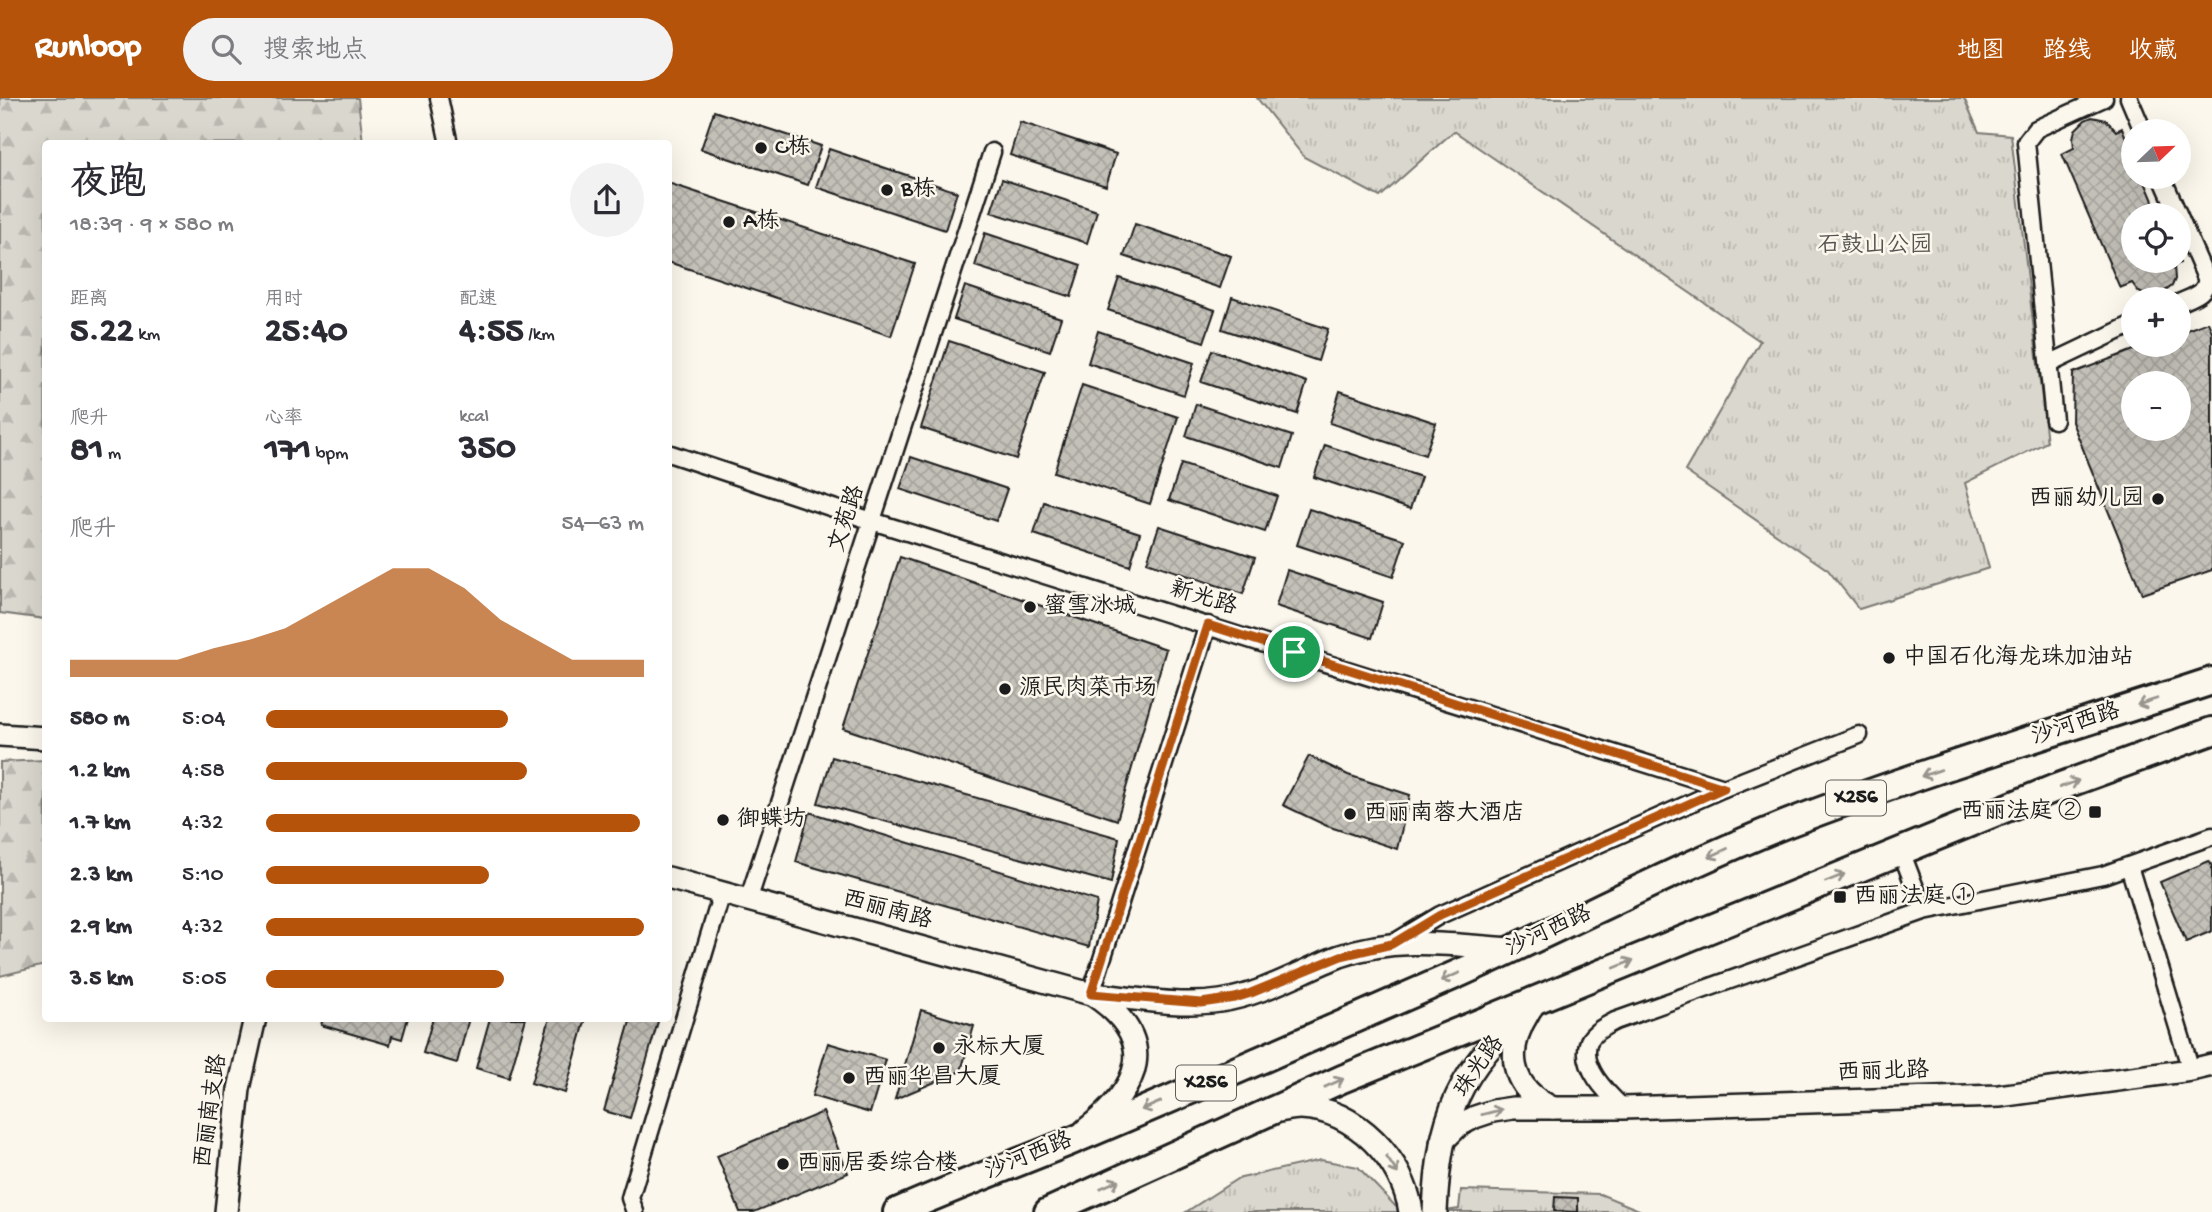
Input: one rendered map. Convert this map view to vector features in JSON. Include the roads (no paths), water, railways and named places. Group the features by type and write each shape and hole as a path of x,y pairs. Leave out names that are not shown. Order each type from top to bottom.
{"main road":[{"name":"沙河西路","path":"897,1212 1069,1141 1513,949 1784,825 1969,760 2212,681"},
{"name":"X256","path":"1048,1212 1342,1079 2053,789 2211,736"},
{"name":"珠光路","path":"1435,1212 1441,1143 1449,1113 1468,1076 1487,1050 1531,1007"},
{"path":"1272,1111 1301,1107 1326,1111 1350,1122 1389,1158 1409,1198 1410,1212"}],"street":[{"path":"439,98 448,140"},
{"path":"2054,420 2026,142 2036,129 2104,98"},
{"path":"2129,98 2138,119"},
{"name":"文苑路","path":"748,901 992,152"},
{"path":"2167,189 2206,278 2207,285 2203,292 2191,298"},
{"path":"2049,364 2121,330"},
{"name":"新光路","path":"672,454 872,520 1724,788"},
{"path":"1091,994 1208,625"},
{"path":"1392,944 1440,915 1724,788 1859,734"},
{"path":"0,735 42,738"},
{"path":"1623,1108 1596,1078 1588,1052 1590,1040 1615,1021 1924,911 2103,875 2212,836"},
{"path":"1901,851 1924,911"},
{"path":"2129,866 2191,1070"},
{"name":"西丽南路","path":"672,879 1091,994 1181,1002 1219,1001 1251,993 1341,956 1392,944 1419,943 1513,949"},
{"path":"635,1212 630,1198 722,893"},
{"name":"珠光路","path":"1531,1007 1561,990"},
{"name":"西丽南路","path":"1069,1141 1121,1098 1135,1071 1136,1052 1123,1020 1091,994"},
{"path":"1531,1007 1514,1041 1517,1071 1530,1094 1553,1108"},
{"name":"西丽南支路","path":"226,1212 239,1089 254,1022"},
{"name":"西丽北路","path":"1441,1143 1458,1126 1493,1111 1513,1108 1623,1108 1999,1096 2212,1065"}],"place":[{"name":"C栋","path":"761,148"},
{"name":"B栋","path":"887,190"},
{"name":"A栋","path":"729,222"},
{"name":"西丽幼儿园","path":"2158,499"},
{"name":"蜜雪冰城","path":"1030,607"},
{"name":"中国石化海龙珠加油站","path":"1889,658"},
{"name":"源民肉菜市场","path":"1005,689"},
{"name":"西丽法庭 ②","path":"2095,812"},
{"name":"西丽南蓉大酒店","path":"1350,814"},
{"name":"御蝶坊","path":"723,820"},
{"name":"西丽法庭 ①","path":"1840,897"},
{"name":"永标大厦","path":"939,1048"},
{"name":"西丽华昌大厦","path":"849,1078"},
{"name":"西丽居委综合楼","path":"783,1164"}],"park label":[{"name":"石鼓山公园","path":"1875,246"}]}
